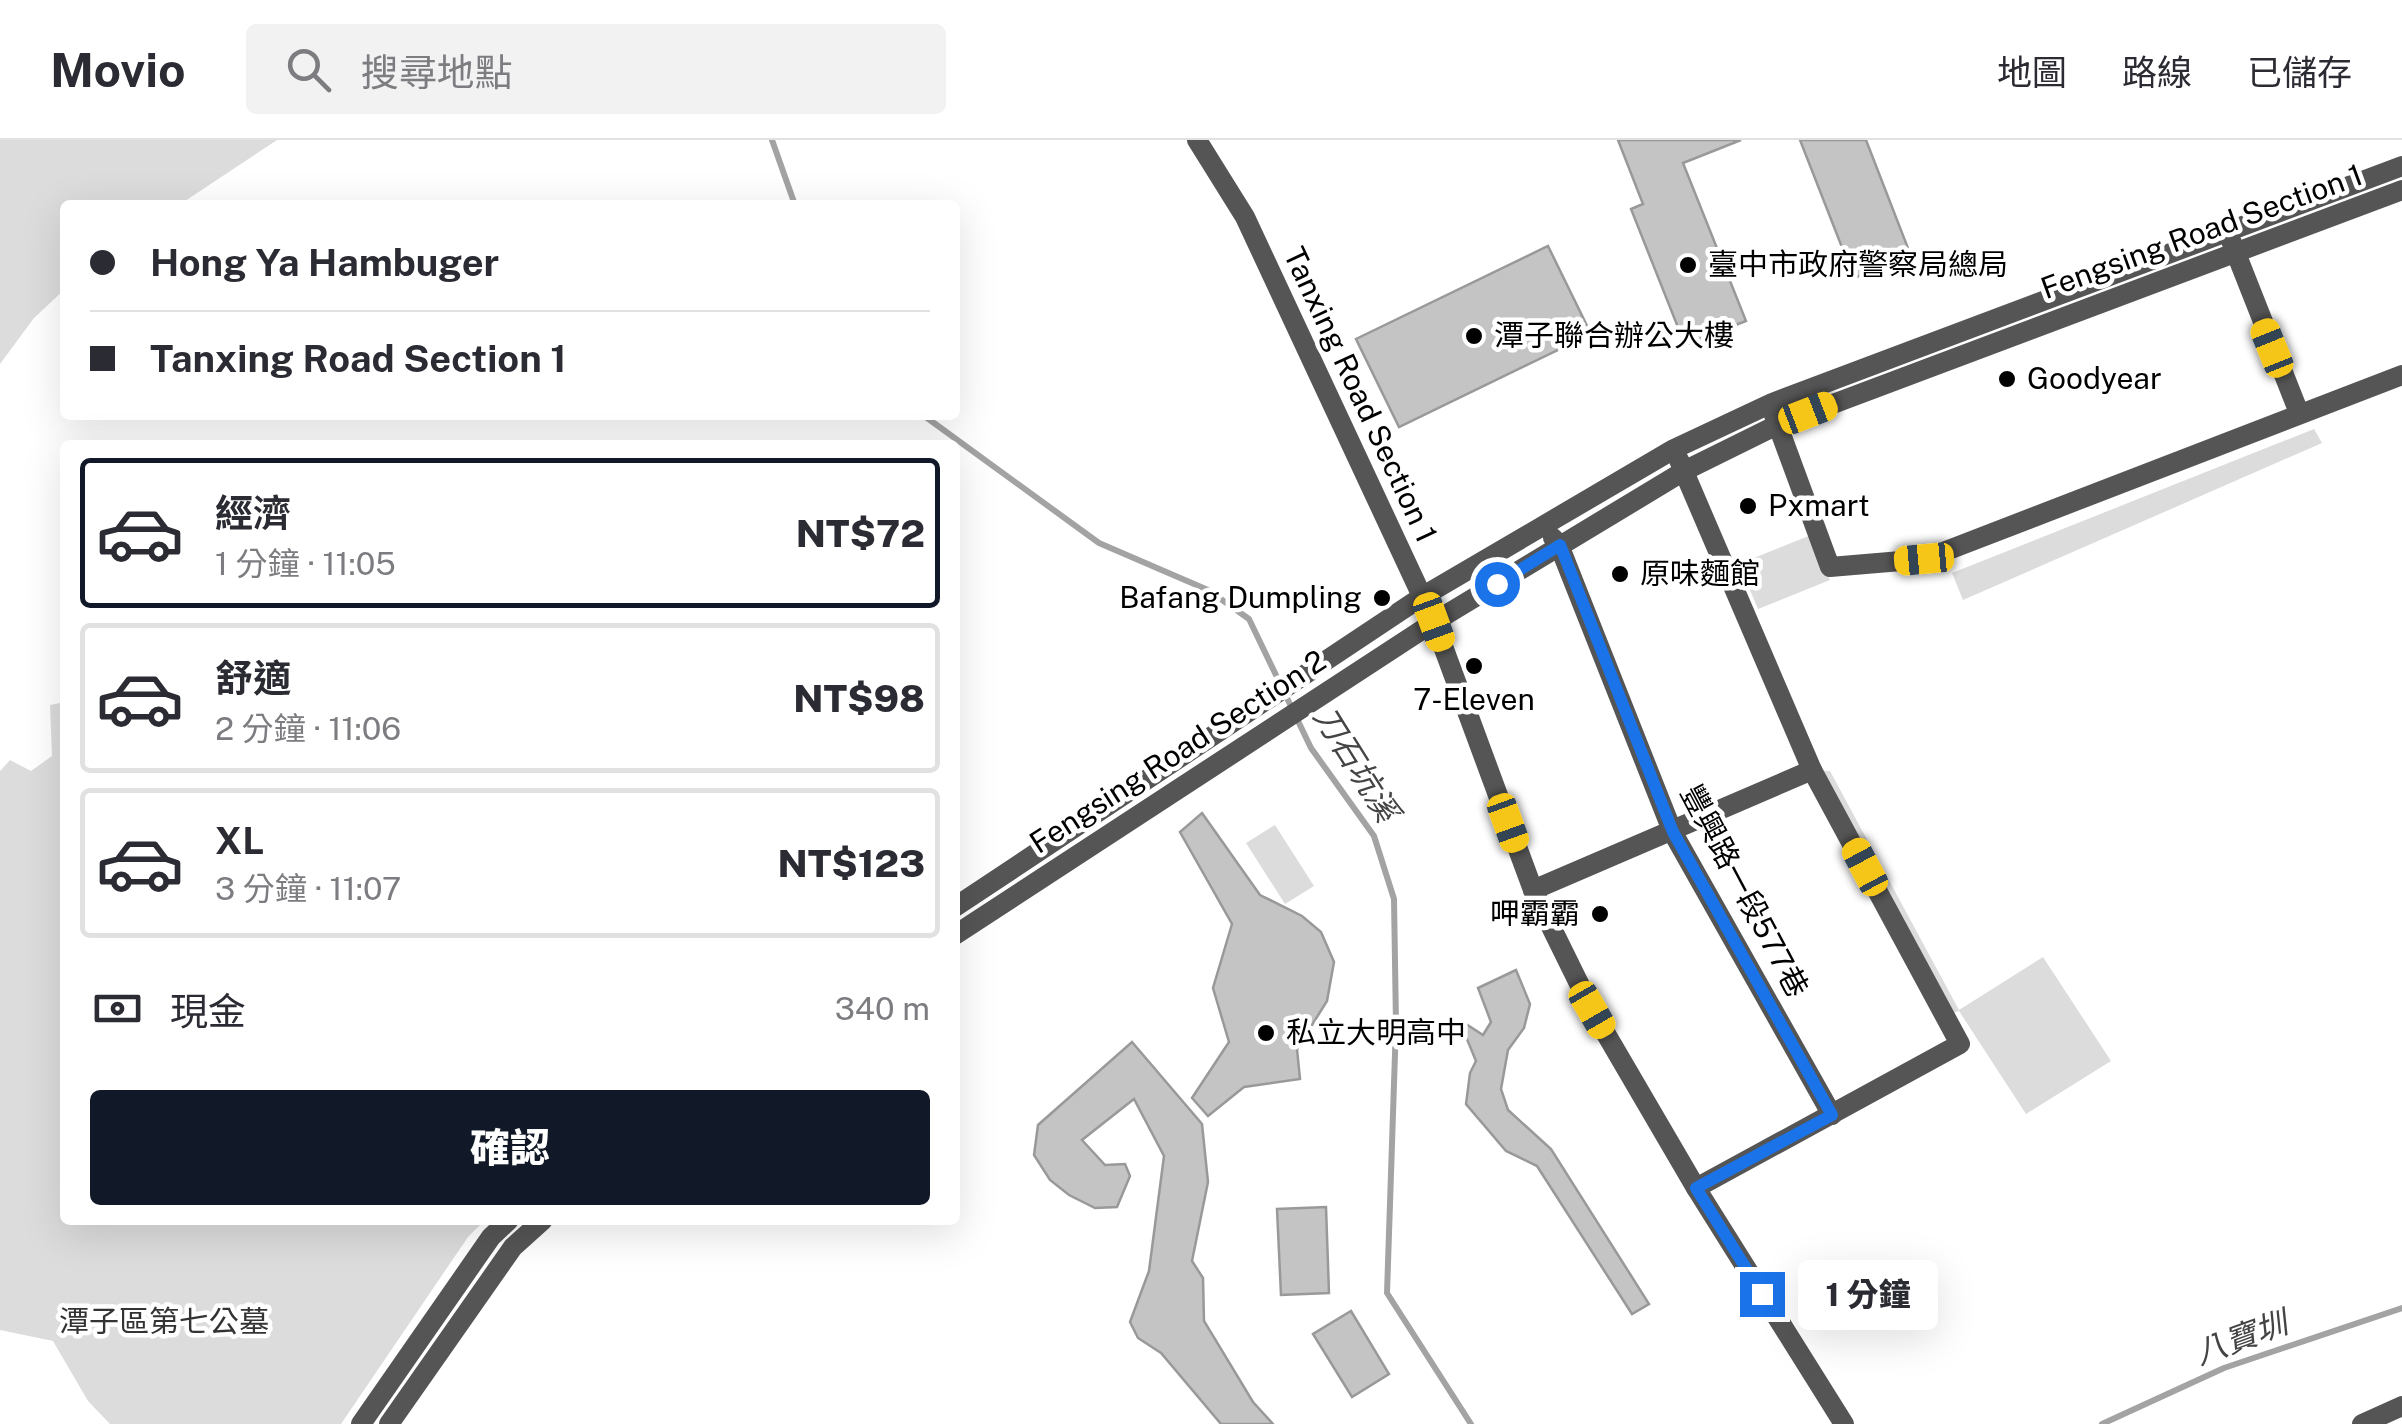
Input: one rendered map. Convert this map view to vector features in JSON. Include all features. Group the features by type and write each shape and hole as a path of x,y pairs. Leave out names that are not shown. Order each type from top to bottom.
{"street":[{"name":"Tanxing Road Section 1","path":"1197,140 1245,217 1434,622 1533,890 1592,1010 1696,1188 1844,1424"},
{"name":"Fengsing Road Section 1","path":"1420,598 1674,449 1772,403 2402,166"},
{"name":"Fengsing Road Section 1","path":"1434,622 1684,470 1776,425 2402,190"},
{"path":"2228,229 2233,252 2299,413"},
{"path":"1772,403 1776,425 1830,567 1924,559 2402,375"},
{"path":"1674,449 1812,770 1960,1044 1696,1188"},
{"name":"豐興路一段577巷","path":"1541,526 1560,545 1673,832 1832,1115"},
{"name":"Fengsing Road Section 2","path":"960,904 1420,598"},
{"name":"Fengsing Road Section 2","path":"960,932 1434,622"},
{"path":"1533,890 1812,770"},
{"path":"361,1424 491,1237 504,1225"},
{"path":"388,1424 513,1247 537,1225"},
{"path":"2362,1424 2402,1406"}],"green space":[{"path":"0,140 277,140 187,200 60,200 60,294 34,318 0,364"},
{"path":"2314,429 2322,443 1963,600 1952,573"},
{"path":"1811,535 1830,580 1758,609 1739,564"},
{"name":"潭子區第七公墓","path":"60,703 60,1225 480,1225 341,1424 110,1424 88,1401 53,1341 0,1330 0,771 10,760 31,771 52,756 50,705"},
{"path":"1812,770 1830,771 1959,1010 2043,957 2111,1061 2026,1114 1959,1011 1945,1016"},
{"path":"1275,825 1314,886 1285,904 1246,843"}],"building":[{"name":"臺中市政府警察局總局","path":"1618,140 1741,140 1683,163 1746,321 1685,345 1631,209 1643,204"},
{"name":"臺中市政府警察局總局","path":"1800,140 1866,140 1911,256 1854,278"},
{"name":"潭子聯合辦公大樓","path":"1548,246 1591,334 1399,427 1356,339"},
{"path":"1202,813 1260,895 1302,916 1321,932 1334,962 1327,1001 1297,1049 1300,1079 1244,1087 1208,1116 1192,1098 1229,1042 1213,988 1232,924 1180,832"},
{"path":"1516,970 1530,1004 1524,1028 1508,1050 1501,1089 1508,1110 1551,1149 1649,1304 1632,1314 1537,1166 1506,1151 1466,1104 1470,1073 1476,1061 1464,1032 1466,1024 1483,1035 1491,1022 1478,988"},
{"path":"1132,1042 1202,1124 1208,1182 1192,1261 1203,1278 1204,1321 1253,1402 1273,1424 1221,1424 1161,1353 1138,1338 1130,1322 1149,1271 1164,1156 1134,1099 1082,1140 1105,1165 1125,1164 1130,1176 1117,1207 1095,1208 1069,1195 1050,1180 1034,1155 1038,1125"},
{"path":"1326,1207 1329,1293 1281,1295 1277,1209"},
{"path":"1351,1311 1389,1374 1352,1397 1313,1334"}],"waterway":[{"name":"刀石坑溪","path":"772,140 793,200"},
{"name":"刀石坑溪","path":"930,420 957,440"},
{"name":"刀石坑溪","path":"960,442 1099,543 1208,590 1249,619 1311,748 1374,836 1394,899 1396,1024 1387,1293 1471,1424"},
{"name":"八寶圳","path":"2102,1424 2224,1368 2402,1308"}],"place":[{"name":"臺中市政府警察局總局","path":"1688,265"},
{"name":"潭子聯合辦公大樓","path":"1474,336"},
{"name":"Goodyear","path":"2007,379"},
{"name":"Pxmart","path":"1748,506"},
{"name":"原味麵館","path":"1620,574"},
{"name":"Bafang Dumpling","path":"1382,598"},
{"name":"7-Eleven","path":"1474,666"},
{"name":"呷霸霸","path":"1600,914"},
{"name":"私立大明高中","path":"1266,1033"}],"route":[{"path":"1497,584 1560,545 1673,832 1832,1115 1696,1188 1762,1294"}]}
